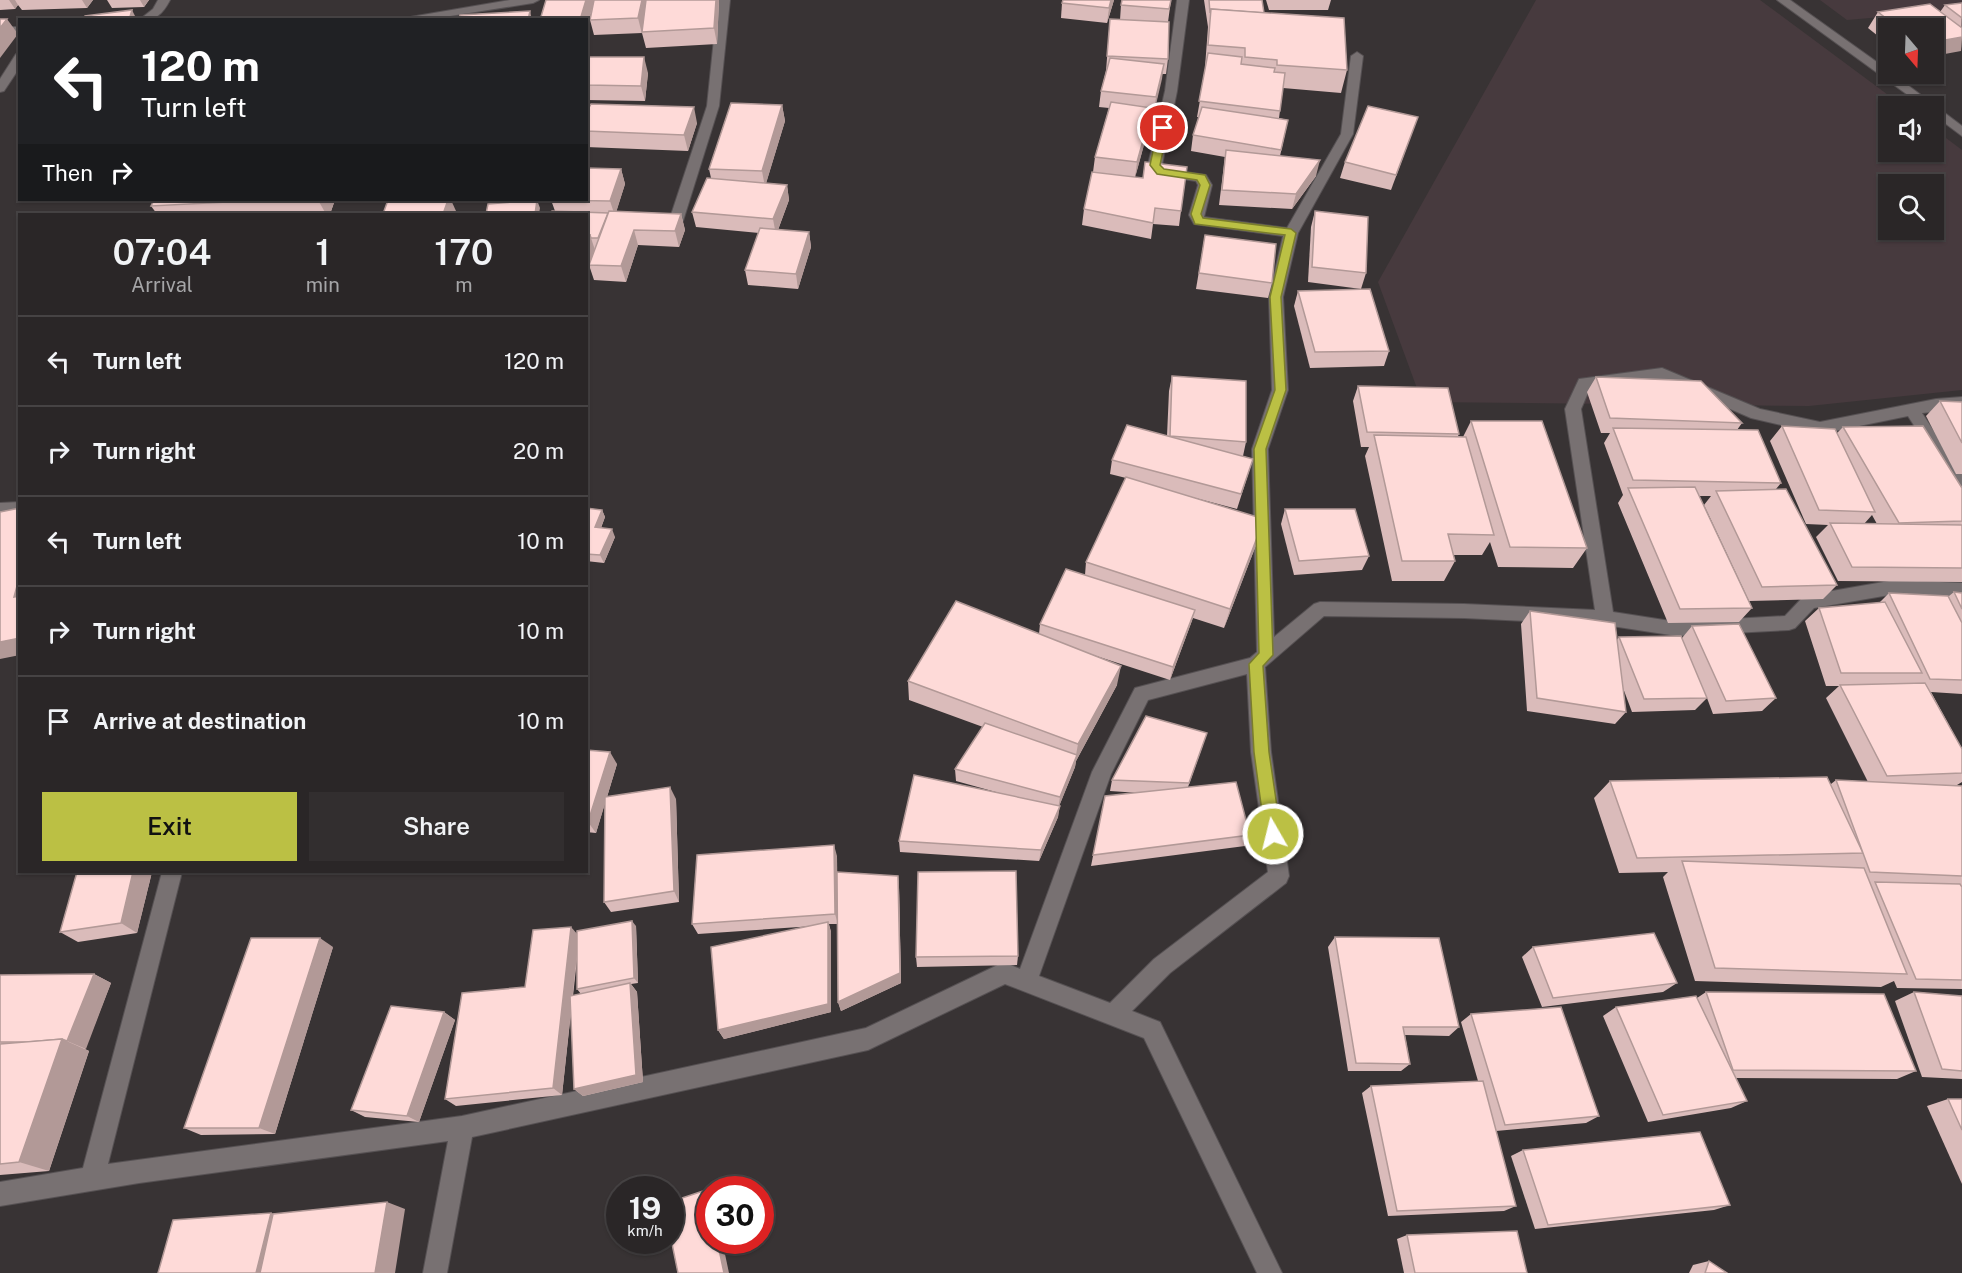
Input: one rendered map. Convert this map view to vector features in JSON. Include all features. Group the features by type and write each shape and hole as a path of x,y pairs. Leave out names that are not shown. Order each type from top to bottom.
{"street":[{"path":"147,18 158,11 164,0"},
{"path":"423,18 448,16 533,0"},
{"path":"676,221 713,106 724,0"},
{"path":"1183,0 1171,91 1155,165 1161,172 1201,178 1205,185 1196,214 1199,221 1291,233"},
{"path":"1783,0 1915,96"},
{"path":"0,31 18,30"},
{"path":"1113,1015 1162,966 1279,876 1261,752 1260,449 1280,390 1276,297 1291,233 1347,134 1357,56"},
{"path":"18,60 0,88 18,86"},
{"path":"1944,118 1962,132"},
{"path":"1605,618 1573,409 1584,382 1662,373 1757,414 1820,428 1962,402"},
{"path":"1912,410 1962,487"},
{"path":"0,509 18,508"},
{"path":"1026,982 1102,772 1142,694 1261,660 1320,609 1464,611 1605,618 1677,629 1789,623 1809,602 1894,587 1962,590"},
{"path":"92,1179 172,873"},
{"path":"0,1194 92,1179 462,1128 868,1039 1004,973 1152,1030 1270,1273"},
{"path":"435,1273 462,1128"}],"shaded area":[{"path":"1536,0 1760,0 1890,96 1878,96 1878,162 1944,162 1944,136 1962,150 1962,390 1809,406 1422,402 1378,282"},
{"path":"1820,0 1962,0 1962,10 1847,20"}],"building":[{"path":"546,0 586,0 581,18 541,18"},
{"path":"594,0 642,0 638,18 590,20"},
{"path":"646,0 716,0 714,28 642,32"},
{"path":"1063,0 1111,0 1109,8 1062,3"},
{"path":"1122,0 1171,0 1169,9 1121,5"},
{"path":"1209,0 1262,0 1264,13 1211,9 1210,13"},
{"path":"1962,3 1962,18 1945,5"},
{"path":"1930,4 1962,28 1962,37 1944,40 1944,18 1886,18 1878,12"},
{"path":"1211,9 1344,18 1347,70 1277,65 1277,60 1245,57 1245,48 1208,45"},
{"path":"132,10 130,18 84,18 85,16"},
{"path":"530,11 528,18 459,18 460,15"},
{"path":"0,19 7,19 0,28"},
{"path":"1110,19 1169,22 1168,59 1107,56"},
{"path":"1208,53 1242,57 1241,64 1275,68 1274,72 1285,73 1280,111 1199,101"},
{"path":"588,57 644,57 641,86 588,85"},
{"path":"1110,58 1164,64 1156,97 1101,91"},
{"path":"1111,102 1152,108 1137,162 1095,157"},
{"path":"731,103 782,105 762,171 709,169"},
{"path":"591,104 694,107 684,135 588,131 588,109"},
{"path":"1368,106 1418,117 1396,175 1345,162"},
{"path":"1202,107 1288,120 1281,150 1193,135"},
{"path":"1226,150 1320,160 1296,194 1222,190"},
{"path":"1145,162 1187,167 1181,211 1155,208 1153,223 1084,209 1092,172 1143,178"},
{"path":"588,168 621,169 610,201 588,201"},
{"path":"707,178 787,185 773,219 692,212"},
{"path":"154,201 246,201 151,206"},
{"path":"388,201 448,201 443,213 383,213"},
{"path":"537,201 535,213 486,213 488,204"},
{"path":"552,211 608,213 598,238 591,238 588,235 588,213 551,213"},
{"path":"609,211 681,214 675,231 634,230 621,266 589,265"},
{"path":"1315,211 1368,217 1366,273 1312,267"},
{"path":"760,228 809,232 796,274 745,270"},
{"path":"1205,235 1276,244 1272,283 1199,273"},
{"path":"1370,289 1389,351 1315,352 1298,291"},
{"path":"1172,376 1246,381 1246,442 1170,436"},
{"path":"1596,377 1701,381 1742,423 1610,418"},
{"path":"1358,386 1448,388 1459,434 1367,432"},
{"path":"1940,401 1962,402 1962,443"},
{"path":"1471,421 1542,421 1587,548 1510,547"},
{"path":"1127,425 1253,459 1241,494 1112,460"},
{"path":"1782,426 1835,429 1875,512 1819,510"},
{"path":"1923,426 1962,488 1962,521 1899,523 1843,427"},
{"path":"1613,428 1758,430 1781,483 1633,480"},
{"path":"1374,435 1466,437 1494,535 1448,534 1455,561 1402,561"},
{"path":"1126,477 1264,519 1230,609 1086,562"},
{"path":"1695,487 1752,608 1680,609 1628,488"},
{"path":"1786,489 1837,585 1762,587 1716,491"},
{"path":"18,508 18,582 14,597 18,596 18,638 0,642 0,512"},
{"path":"588,508 602,510 595,527 612,529 600,555 588,554"},
{"path":"1285,509 1355,509 1369,556 1299,561"},
{"path":"1830,523 1962,525 1962,568 1852,567"},
{"path":"1066,569 1195,610 1173,667 1040,624"},
{"path":"1954,592 1962,593 1962,609"},
{"path":"1889,593 1948,596 1962,623 1962,680 1930,679"},
{"path":"956,601 1121,666 1078,744 908,681"},
{"path":"1885,602 1922,673 1841,673 1819,608"},
{"path":"1530,611 1615,623 1626,712 1537,698"},
{"path":"1739,624 1776,698 1726,701 1692,626"},
{"path":"1681,636 1707,698 1644,699 1619,637"},
{"path":"1925,683 1962,749 1962,773 1887,776 1840,685"},
{"path":"1146,716 1207,733 1189,783 1112,780"},
{"path":"985,723 1077,755 1060,797 955,769"},
{"path":"588,750 610,752 588,822"},
{"path":"914,775 1060,806 1041,850 899,841"},
{"path":"1827,777 1863,853 1637,858 1610,781"},
{"path":"1836,780 1962,786 1962,876 1870,872"},
{"path":"1236,782 1250,835 1093,855 1105,796"},
{"path":"670,787 674,891 604,902 605,797"},
{"path":"834,845 835,914 692,924 697,855"},
{"path":"1682,861 1864,868 1907,974 1715,968"},
{"path":"1016,871 1018,956 916,957 918,872"},
{"path":"837,872 898,876 900,973 838,1002"},
{"path":"77,873 133,873 121,923 60,932"},
{"path":"1875,882 1960,884 1962,887 1962,980 1916,979"},
{"path":"632,921 634,978 577,989 577,931"},
{"path":"828,922 828,1004 718,1030 711,947"},
{"path":"571,927 553,1088 445,1099 462,993 525,987 533,930"},
{"path":"1654,933 1677,983 1553,998 1533,947"},
{"path":"1335,937 1439,938 1459,1027 1403,1027 1410,1064 1356,1063"},
{"path":"251,938 320,938 259,1128 184,1128"},
{"path":"94,974 67,1041 62,1039 0,1042 0,975"},
{"path":"630,983 636,1075 574,1089 570,996"},
{"path":"1706,992 1884,994 1916,1071 1733,1070"},
{"path":"1914,992 1962,996 1962,1071 1942,1069"},
{"path":"1696,996 1747,1101 1663,1115 1616,1007"},
{"path":"391,1006 444,1012 407,1116 351,1110"},
{"path":"1561,1007 1599,1116 1505,1125 1471,1014"},
{"path":"62,1039 19,1162 0,1164 0,1044"},
{"path":"1483,1081 1516,1206 1397,1211 1371,1086"},
{"path":"1948,1099 1962,1099 1962,1130"},
{"path":"1700,1132 1730,1205 1548,1225 1523,1150"},
{"path":"696,1193 696,1254 720,1254 724,1273 678,1273 674,1254 684,1254 684,1197"},
{"path":"387,1202 375,1273 260,1273 273,1214"},
{"path":"271,1213 256,1273 158,1273 173,1220"},
{"path":"1517,1231 1527,1273 1415,1273 1407,1235"},
{"path":"1709,1261 1727,1273 1705,1273"}],"route":[{"path":"1163,128 1155,165 1161,172 1193,175 1203,180 1205,185 1196,214 1199,221 1291,233 1276,297 1280,390 1260,449 1266,655 1256,664 1261,752 1273,834"}]}
